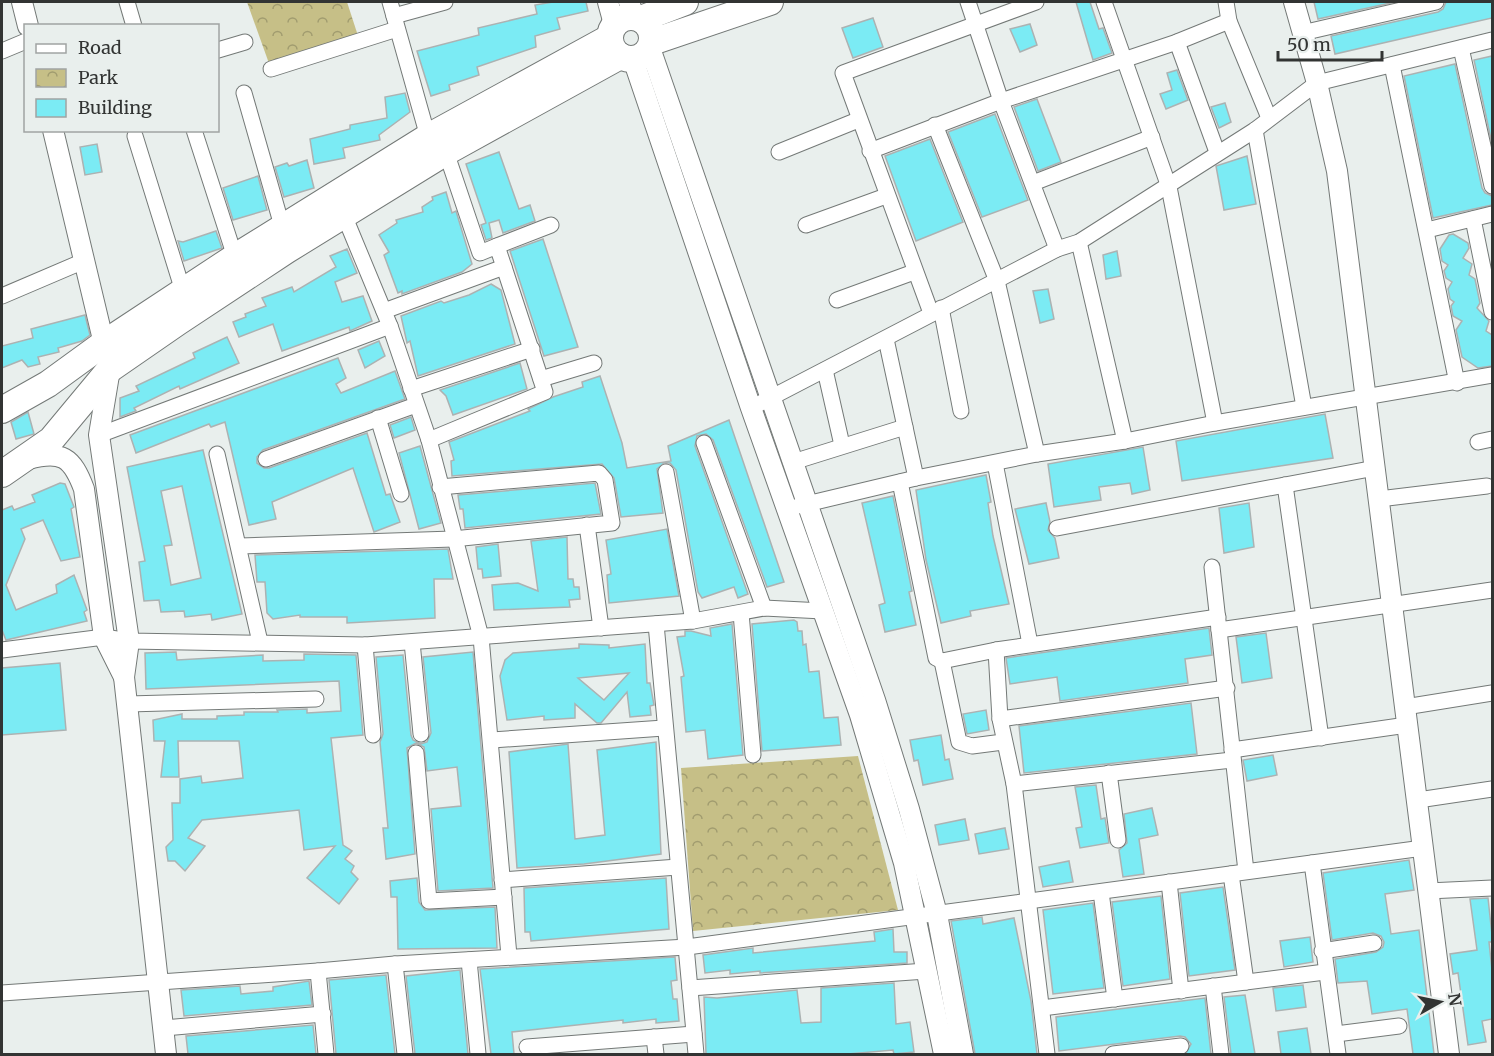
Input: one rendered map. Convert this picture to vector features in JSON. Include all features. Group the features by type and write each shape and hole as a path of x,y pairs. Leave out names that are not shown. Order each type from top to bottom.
{"highway":[{"path":"2,410 48,384 103,344 282,226 437,145 629,30 685,2"},
{"path":"629,30 770,2"},
{"path":"2,474 51,440 110,369 286,250 344,215 437,145"}],"street":[{"path":"22,2 28,24"},
{"path":"127,2 133,24"},
{"path":"271,69 394,16 445,2"},
{"path":"968,2 1001,101 1057,249"},
{"path":"961,411 936,311 914,272 843,73 1036,2"},
{"path":"1104,2 1169,187 1215,423"},
{"path":"1226,2 1229,21 1269,118"},
{"path":"1294,2 1317,83 1337,171 1449,1054"},
{"path":"1302,33 1436,2"},
{"path":"394,16 437,145 480,253 551,225"},
{"path":"870,151 1001,101 1178,42 1229,21"},
{"path":"629,30 771,398 878,711 909,809 937,914 963,1054"},
{"path":"629,30 751,408 860,715 904,863 944,1054"},
{"path":"751,408 1057,249 1079,242 1169,187 1217,152 1255,130 1317,83 1492,40"},
{"path":"2,51 24,42"},
{"path":"219,50 245,42"},
{"path":"1178,42 1217,152"},
{"path":"1461,48 1492,186"},
{"path":"1392,65 1457,383"},
{"path":"244,93 282,226"},
{"path":"779,152 858,120"},
{"path":"935,125 997,281 1037,453"},
{"path":"1255,130 1304,407"},
{"path":"52,132 110,369 99,435 129,641 124,677 166,1054"},
{"path":"195,132 235,257"},
{"path":"135,136 183,291"},
{"path":"1033,183 1152,137"},
{"path":"806,225 886,196"},
{"path":"1427,230 1492,214"},
{"path":"344,215 387,318 429,440 453,539 482,637 509,956"},
{"path":"1473,219 1492,312"},
{"path":"1079,242 1125,441"},
{"path":"429,440 545,392 497,246"},
{"path":"2,297 84,261"},
{"path":"99,435 387,318 504,267"},
{"path":"837,300 914,272"},
{"path":"885,339 915,477"},
{"path":"411,389 532,349"},
{"path":"541,379 594,363"},
{"path":"825,370 842,445"},
{"path":"786,508 915,477 1037,453 1125,441 1492,375"},
{"path":"266,459 416,405"},
{"path":"378,418 401,494"},
{"path":"793,462 905,427"},
{"path":"704,443 764,608"},
{"path":"25,460 50,454 61,455 69,461 79,475 84,489 104,637 124,677"},
{"path":"217,454 240,546 260,642"},
{"path":"995,463 1030,644"},
{"path":"1057,528 1375,468"},
{"path":"666,472 693,621"},
{"path":"240,546 453,539 612,523 605,480 599,473 440,487"},
{"path":"900,482 936,658 942,661 1030,644 1305,617 1492,590"},
{"path":"1285,485 1321,738"},
{"path":"1379,499 1487,486"},
{"path":"587,525 601,628"},
{"path":"1212,567 1227,688 1246,982"},
{"path":"2,650 104,637 129,641 365,645 693,621 764,608 824,611"},
{"path":"741,613 753,755"},
{"path":"656,624 696,1054"},
{"path":"412,642 422,734"},
{"path":"365,645 373,735"},
{"path":"996,650 1000,719 1003,742 1014,784 1047,1054"},
{"path":"942,661 959,742 972,746 1003,742"},
{"path":"1000,719 1227,688"},
{"path":"1014,784 1109,774 1232,755 1321,738 1492,693"},
{"path":"128,704 316,699"},
{"path":"492,740 664,728"},
{"path":"416,753 429,902 504,897"},
{"path":"1109,774 1118,840"},
{"path":"1418,800 1492,789"},
{"path":"2,993 509,956 687,946 1423,848"},
{"path":"1312,863 1322,951 1338,1054"},
{"path":"502,880 678,867"},
{"path":"1169,882 1181,991"},
{"path":"1428,891 1492,888"},
{"path":"1101,891 1116,999"},
{"path":"1322,951 1374,943"},
{"path":"469,960 478,1054"},
{"path":"395,964 405,1054"},
{"path":"318,971 326,1054"},
{"path":"690,988 926,971"},
{"path":"1042,1008 1325,972"},
{"path":"1213,987 1221,1054"},
{"path":"164,1028 323,1014"},
{"path":"1336,1034 1399,1026"},
{"path":"527,1047 694,1034"},
{"path":"654,1037 656,1054"},
{"path":"1113,1054 1181,1046"}],"green space":[{"path":"247,2 347,2 360,42 271,69"},
{"path":"858,756 898,910 693,931 681,768"}],"building":[{"path":"553,2 586,2 588,11 557,18 560,29 535,36 536,47 477,67 479,75 449,85 450,90 431,96 417,51 479,35 478,28 537,14 535,5"},
{"path":"1076,2 1090,2 1099,29 1103,28 1112,53 1093,60"},
{"path":"1314,2 1395,2 1318,19"},
{"path":"1446,2 1492,2 1492,18 1335,54 1331,36 1438,12 1443,9"},
{"path":"873,18 883,47 853,58 842,28"},
{"path":"1030,24 1037,45 1020,52 1010,29"},
{"path":"1492,56 1492,144 1474,60"},
{"path":"1455,64 1482,188 1485,193 1492,196 1492,205 1433,218 1404,76"},
{"path":"1177,70 1188,100 1166,109 1160,94 1172,90 1167,73"},
{"path":"405,93 410,112 379,135 380,140 343,148 345,158 314,164 310,139 350,129 350,125 387,118 385,97"},
{"path":"1037,99 1061,162 1038,171 1014,107"},
{"path":"1225,103 1231,122 1219,128 1211,107"},
{"path":"995,114 1028,200 982,217 948,132"},
{"path":"930,139 963,222 916,241 885,156"},
{"path":"97,144 102,172 85,175 80,147"},
{"path":"499,152 519,209 530,205 535,221 503,233 499,220 489,223 492,238 486,240 481,225 486,223 466,164"},
{"path":"1247,156 1256,204 1224,210 1216,166"},
{"path":"307,160 314,188 284,197 275,167 287,163 289,166"},
{"path":"258,176 267,210 233,220 223,188"},
{"path":"446,192 452,213 456,211 472,264 462,272 402,294 402,291 398,293 384,255 389,252 379,235 397,223 396,220 423,212 422,207 433,200 432,197"},
{"path":"216,231 222,248 184,261 178,241 183,242"},
{"path":"1453,234 1468,243 1469,248 1463,258 1472,264 1469,275 1475,279 1480,303 1477,308 1489,321 1486,331 1492,335 1492,366 1478,368 1462,357 1456,330 1462,321 1453,316 1451,306 1454,302 1450,299 1448,289 1452,282 1446,278 1444,271 1448,265 1442,261 1440,249 1449,235"},
{"path":"543,239 578,347 544,356 510,251"},
{"path":"347,249 357,273 335,282 342,302 363,296 372,321 350,331 349,327 282,351 273,324 239,337 233,322 246,317 245,314 266,306 262,298 292,287 294,292 336,267 330,256"},
{"path":"1117,251 1121,276 1106,279 1103,255"},
{"path":"491,284 501,290 515,344 418,376 410,341 407,343 401,316 441,301 444,303 469,295"},
{"path":"1048,289 1054,319 1040,323 1033,291"},
{"path":"85,315 90,335 82,341 58,348 59,352 38,357 40,364 28,367 22,360 2,368 2,346 33,338 31,329"},
{"path":"227,337 239,363 180,389 179,386 134,408 136,411 120,417 120,398 139,391 136,386 195,358 193,353"},
{"path":"379,341 385,356 365,368 358,350"},
{"path":"338,358 346,378 336,384 341,393 395,371 405,399 263,450 257,457 257,463 264,468 269,468 367,433 386,495 390,494 400,522 374,532 353,468 272,502 276,519 249,525 225,422 211,427 209,424 136,453 130,435"},
{"path":"520,363 527,389 453,415 446,396 440,390"},
{"path":"600,376 622,443 627,468 671,461 668,446 729,420 784,582 767,587 713,440 706,434 697,436 695,446 748,594 738,598 734,587 702,598 698,592 676,470 670,463 664,463 657,469 663,513 621,517 614,478 602,464 452,476 451,461 454,460 449,442 530,411 528,409 553,397 583,387 582,382"},
{"path":"28,412 34,434 16,439 11,422"},
{"path":"1325,414 1333,458 1182,481 1176,441"},
{"path":"411,417 415,430 394,438 390,425"},
{"path":"420,446 441,523 419,529 399,453"},
{"path":"1143,447 1150,490 1132,494 1130,483 1099,487 1101,500 1054,507 1048,464"},
{"path":"203,450 242,614 212,620 211,614 185,617 184,611 161,612 159,600 144,601 139,562 145,561 127,467","holes":["182,486 201,578 171,585 164,546 172,545 161,491"]},
{"path":"986,475 991,502 988,503 993,536 1009,604 970,611 971,616 941,623 926,560 916,490"},
{"path":"60,483 65,484 74,507 71,509 80,557 61,561 43,520 21,529 25,539 6,585 16,610 57,593 56,585 74,575 87,610 84,612 87,621 6,640 2,630 2,510 12,506 14,510 35,502 32,495"},
{"path":"595,483 601,514 465,528 463,509 460,509 458,495"},
{"path":"893,496 912,591 909,592 916,625 885,632 879,605 885,603 862,503"},
{"path":"1046,503 1050,522 1048,530 1055,538 1059,558 1029,564 1015,509"},
{"path":"1249,503 1254,547 1224,553 1219,508"},
{"path":"667,529 679,596 609,603 607,575 611,574 606,540"},
{"path":"567,537 568,579 573,579 574,587 579,587 580,599 569,600 570,607 494,610 492,585 518,583 538,591 531,541"},
{"path":"498,544 501,576 483,578 482,569 478,569 476,547"},
{"path":"448,549 453,579 434,579 435,618 347,623 347,617 300,617 300,615 273,619 267,613 265,582 257,582 255,555"},
{"path":"794,620 797,622 798,631 802,631 803,645 806,644 809,672 819,671 824,718 838,717 841,745 762,751 752,624"},
{"path":"732,624 743,755 708,759 705,730 686,732 681,677 684,676 677,637 685,636 685,631 711,636 710,628"},
{"path":"1209,628 1212,655 1185,659 1188,683 1060,701 1057,677 1010,684 1006,658"},
{"path":"1266,633 1272,678 1242,683 1236,637"},
{"path":"579,644 609,645 609,648 645,644 647,683 650,683 654,705 650,706 651,715 630,717 627,692 601,723 597,723 575,704 575,718 544,720 544,716 507,720 500,676 505,660 513,653 579,648","holes":["629,673 604,700 578,678"]},
{"path":"176,652 177,660 263,655 263,661 304,660 304,654 356,655 363,735 331,738 343,845 352,851 345,859 354,866 351,872 358,879 339,904 307,878 335,846 304,850 299,810 202,820 188,838 205,846 185,871 175,861 168,861 166,847 173,840 172,803 180,803 180,779 201,776 202,783 243,778 239,741 178,741 179,777 161,777 165,741 154,741 153,720 182,714 182,719 217,719 217,716 244,715 244,712 307,709 307,713 341,711 339,681 146,689 145,653"},
{"path":"473,652 493,888 438,891 431,809 461,806 457,767 427,771 424,747 416,743 407,748 415,854 386,859 383,828 388,828 380,742 383,734 376,657 403,655 411,735 413,740 421,744 427,742 431,733 423,657"},
{"path":"60,663 66,730 2,735 2,668"},
{"path":"1191,703 1197,754 1024,773 1019,726"},
{"path":"986,710 989,730 967,734 963,714"},
{"path":"941,735 945,760 949,759 953,779 923,785 918,760 914,761 910,740"},
{"path":"656,742 661,854 584,864 517,868 509,752 568,744 575,839 605,835 597,750"},
{"path":"1273,755 1277,775 1247,781 1243,760"},
{"path":"1096,785 1101,819 1105,818 1109,843 1080,848 1076,828 1082,827 1075,787"},
{"path":"1152,808 1158,835 1139,839 1144,874 1123,877 1119,850 1127,843 1124,814"},
{"path":"965,819 969,840 939,845 935,825"},
{"path":"1005,828 1009,849 979,854 975,834"},
{"path":"1409,860 1414,890 1385,894 1391,934 1419,930 1434,1054 1413,1054 1407,1009 1372,1014 1367,981 1338,983 1335,959 1376,952 1383,947 1384,942 1381,936 1373,933 1332,940 1323,873"},
{"path":"1069,861 1073,882 1043,887 1039,867"},
{"path":"417,878 419,902 425,910 495,907 497,948 398,949 397,897 391,897 390,881"},
{"path":"666,878 669,929 531,941 530,932 525,932 524,888"},
{"path":"1223,887 1235,970 1189,976 1180,893"},
{"path":"1161,896 1170,979 1123,986 1112,902"},
{"path":"1488,898 1492,935 1492,942 1489,942 1492,970 1492,1019 1482,1021 1486,1042 1468,1045 1458,973 1453,974 1450,954 1477,950 1470,899"},
{"path":"1093,903 1104,988 1053,994 1043,910"},
{"path":"982,917 983,924 1014,918 1031,1001 1037,1054 975,1054 951,921"},
{"path":"893,929 894,952 907,952 907,963 760,973 760,971 730,974 730,970 705,973 703,955 753,948 753,953 875,941 874,932"},
{"path":"1310,937 1313,962 1284,967 1280,941"},
{"path":"675,957 677,980 671,981 673,999 677,999 679,1021 656,1023 656,1019 623,1023 623,1020 512,1032 514,1054 491,1054 480,969"},
{"path":"460,970 468,1054 415,1054 406,976"},
{"path":"386,975 395,1054 336,1054 329,980"},
{"path":"309,981 312,1005 184,1016 181,990 240,986 241,994 273,991 273,987"},
{"path":"894,983 896,1024 910,1022 914,1052 894,1054 893,1050 848,1054 706,1054 704,997 717,998 797,990 801,1023 821,1022 821,988"},
{"path":"1303,985 1306,1007 1276,1011 1273,988"},
{"path":"1245,995 1255,1054 1231,1054 1224,997"},
{"path":"1205,998 1211,1054 1185,1054 1191,1044 1185,1037 1180,1036 1059,1051 1056,1017"},
{"path":"313,1025 316,1054 188,1054 186,1036"},
{"path":"1307,1028 1311,1054 1281,1054 1278,1032"}]}
